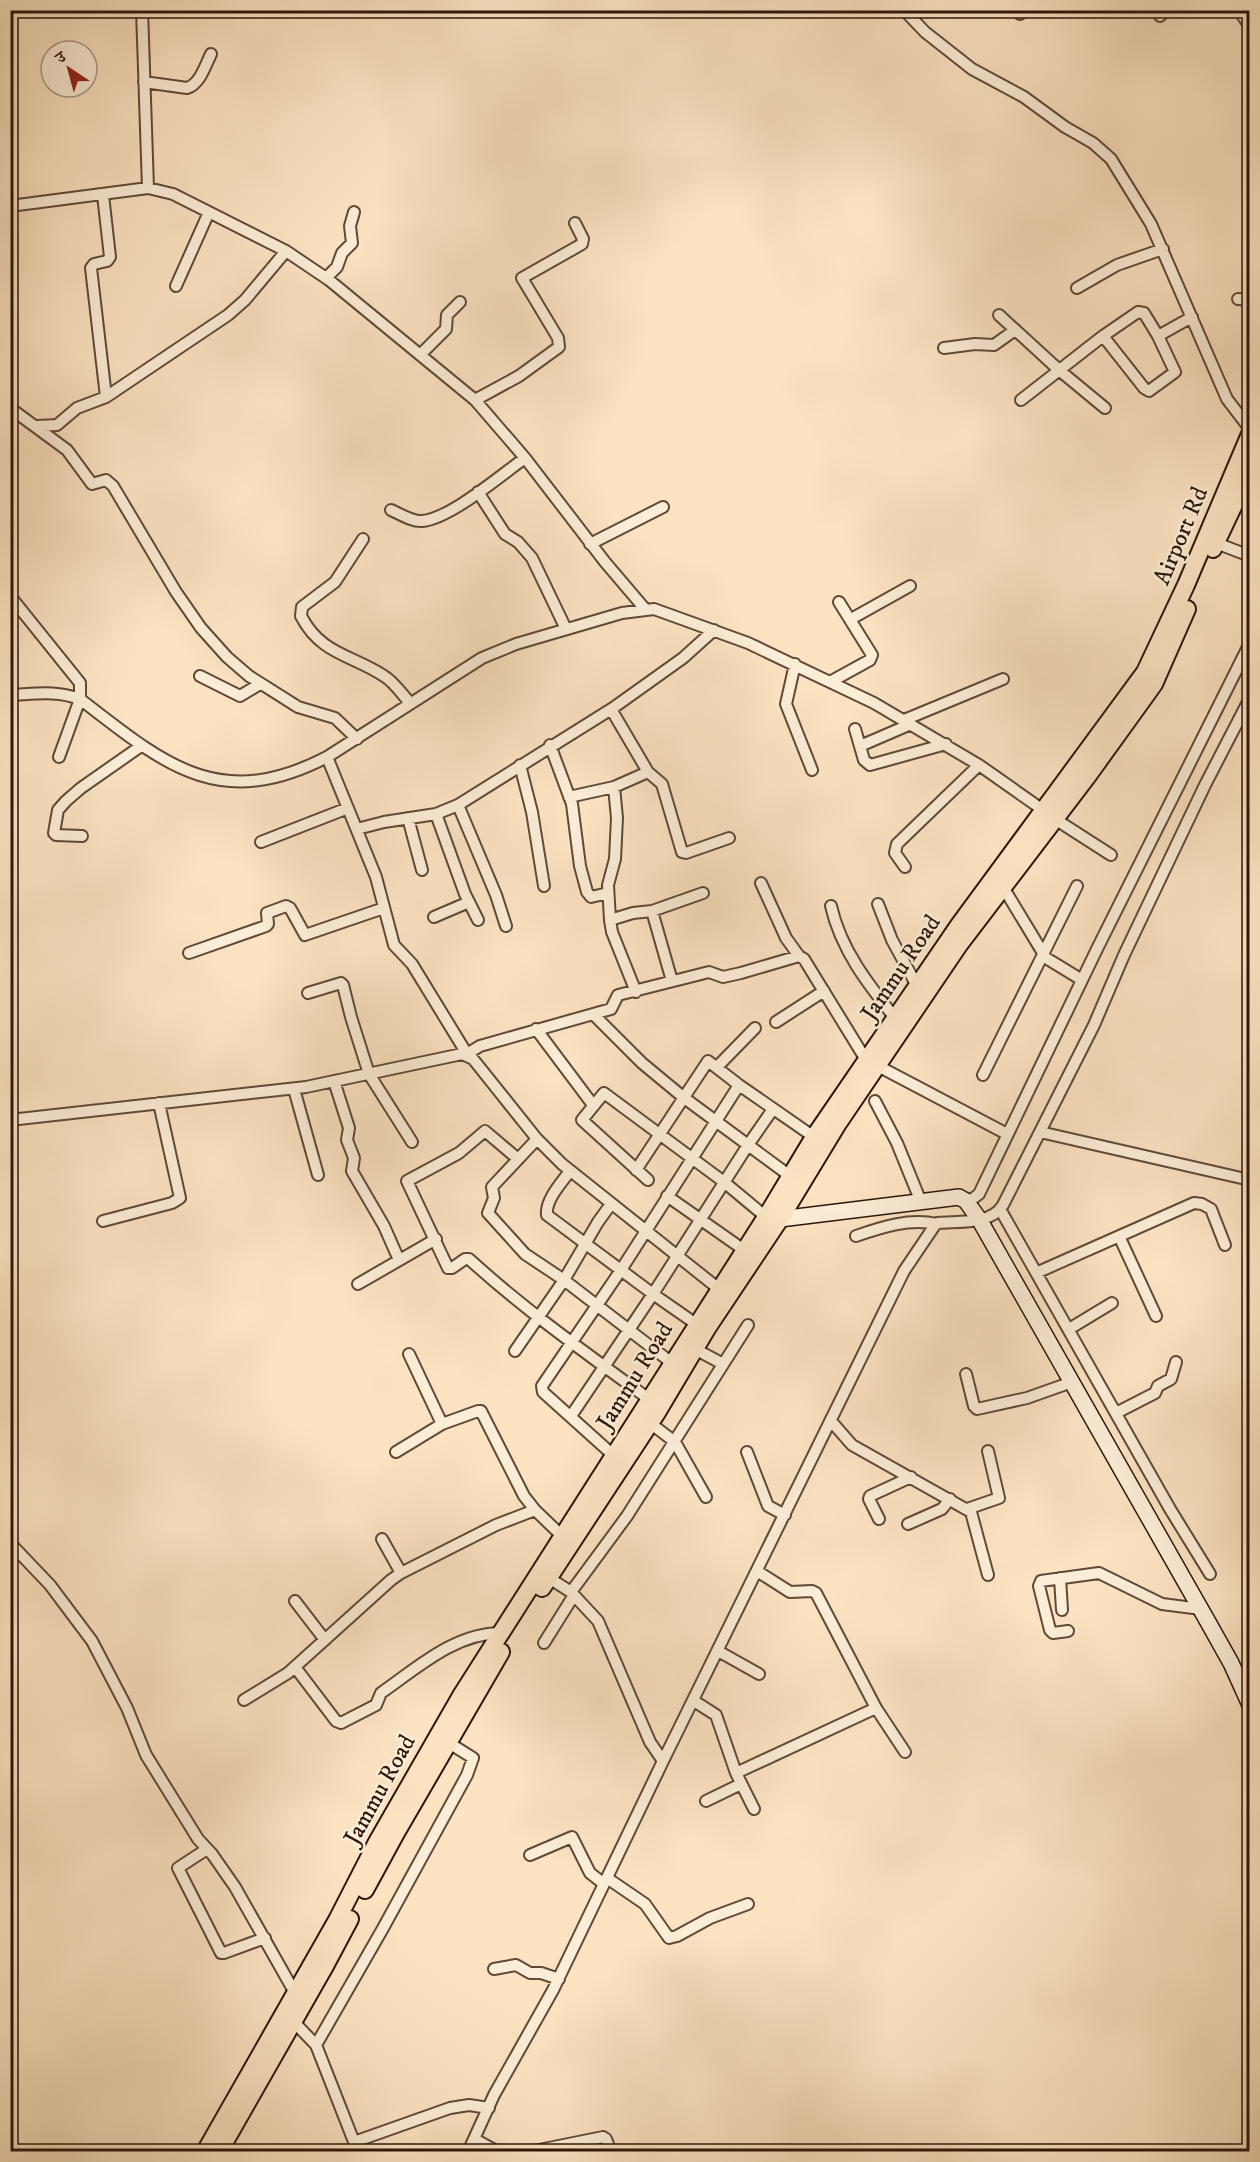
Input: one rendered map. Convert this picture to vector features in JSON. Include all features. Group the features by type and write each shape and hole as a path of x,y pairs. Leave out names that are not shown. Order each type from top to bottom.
{"main road":[{"name":"Airport Rd","path":"1154,656 1250,434"},
{"path":"219,2151 326,1966 396,1833 459,1749 517,1626 549,1578 664,1434 701,1353 773,1218 837,1125 872,1063 1003,887 1049,814 1154,684 1250,471"},
{"name":"Jammu Road","path":"205,2151 337,1920 412,1780 501,1633 696,1324 744,1250 773,1218 790,1176 814,1137 872,1063 895,1018 958,925 1049,814 1154,656"}],"street":[{"path":"142,10 148,188"},
{"path":"904,10 925,32 972,69 1024,97 1105,152 1151,224 1227,399 1250,429"},
{"path":"1239,10 1250,27"},
{"path":"144,82 189,88 196,83 211,54"},
{"path":"10,206 148,188 173,194 286,252 326,278 475,400 525,458 590,544 645,609"},
{"path":"103,195 110,257 107,261 94,264 91,268 106,397"},
{"path":"176,286 209,212"},
{"path":"326,278 337,267 342,253 352,243 350,226 354,212"},
{"path":"475,400 519,376 559,347 558,338 522,278 582,244 583,238 575,223"},
{"path":"1077,288 1117,265 1162,249"},
{"path":"37,426 57,425 77,408 106,397 228,315 245,300 286,252"},
{"path":"420,355 446,329 447,315 460,302"},
{"path":"1021,400 1103,336 1141,312 1144,313 1158,336 1175,372 1149,391 1144,388 1103,336"},
{"path":"999,315 1105,408"},
{"path":"1158,336 1192,317"},
{"path":"944,348 975,344 994,345 1015,330"},
{"path":"10,408 37,426 70,454 92,484 106,480 113,486 176,592 201,628 227,657 260,684 298,707 335,718 357,739"},
{"path":"392,510 421,522 442,514 478,492 525,458"},
{"path":"478,492 503,532 518,542 532,558 566,629"},
{"path":"590,544 663,507"},
{"path":"363,539 336,582 302,607 301,616 320,640 338,654 384,676 410,703"},
{"path":"1216,543 1250,556"},
{"path":"851,619 910,586"},
{"path":"10,596 79,680 81,686 80,699 59,757"},
{"path":"830,682 872,657 872,652 840,602"},
{"path":"10,695 59,693 80,699 141,746 185,771 209,778 242,781 270,780 327,757 482,658 516,644 622,613 654,609 714,630 795,664 874,703 979,765 1111,855"},
{"path":"357,829 436,814 458,805 611,709 683,658 714,630"},
{"path":"1210,1574 1170,1509 1036,1273 974,1200 979,1194 1082,980 1186,777 1250,643"},
{"path":"795,664 786,704 812,770"},
{"path":"200,676 240,696 260,684"},
{"path":"860,746 1003,679"},
{"path":"468,2151 559,1979 663,1761 904,1271 931,1228 937,1224 982,1211 1040,1132 1094,1025 1203,784 1250,698"},
{"path":"611,709 648,772 662,784 682,852 686,853 729,838"},
{"path":"855,729 864,760 870,765 946,744"},
{"path":"82,836 54,833 61,806 81,788 141,746"},
{"path":"550,746 569,797 580,866 587,892 591,897 608,893"},
{"path":"327,757 376,877 394,945 412,964 467,1054 537,1139 570,1171 719,1289"},
{"path":"520,765 532,812 544,886"},
{"path":"905,867 895,853 897,844 979,765"},
{"path":"569,797 614,787 648,772"},
{"path":"1186,777 1203,784"},
{"path":"614,787 617,818 615,859 608,893 610,920 612,932 636,992"},
{"path":"458,805 496,895 506,926"},
{"path":"261,842 348,808"},
{"path":"436,814 478,920"},
{"path":"408,818 422,870"},
{"path":"761,883 786,938 799,956 804,959 872,1063 1007,1134"},
{"path":"983,1075 1077,886"},
{"path":"1003,887 1043,952 1052,962 1082,980"},
{"path":"610,920 633,913 652,911 703,893"},
{"path":"434,917 469,902"},
{"path":"878,904 892,940 917,986"},
{"path":"189,953 266,926 268,924 267,913 286,906 294,914 305,935 384,908"},
{"path":"831,906 850,958 895,1018"},
{"path":"652,911 672,981"},
{"path":"10,1120 294,1089 467,1054 480,1046 612,1008 618,995 709,972 723,977 799,956"},
{"path":"308,993 343,985 369,1074 412,1143"},
{"path":"776,1022 824,991"},
{"path":"593,1014 642,1063 683,1097 790,1176"},
{"path":"717,1067 755,1028"},
{"path":"536,1029 593,1105"},
{"path":"636,1170 706,1062 709,1061 739,1085 814,1137"},
{"path":"334,1081 350,1128 346,1138 354,1158 352,1172 384,1226 399,1260"},
{"path":"613,1455 541,1388 621,1270 739,1085"},
{"path":"294,1089 318,1175"},
{"path":"648,1180 582,1121 582,1118 605,1093 773,1218 959,1197 982,1211 1072,1382 1231,1663 1250,1705"},
{"path":"876,1101 897,1143 921,1202"},
{"path":"103,1221 172,1203 180,1197 159,1102"},
{"path":"570,1416 653,1294 747,1145 773,1109"},
{"path":"518,1159 485,1131 459,1153 408,1179 407,1182 448,1268 452,1268 465,1259 469,1260 571,1343 649,1399"},
{"path":"1040,1132 1250,1180"},
{"path":"537,1139 492,1187 494,1198 488,1213 525,1254 564,1280 672,1363"},
{"path":"570,1171 546,1213 696,1324"},
{"path":"667,1196 744,1250"},
{"path":"1036,1273 1194,1203 1211,1209 1225,1245"},
{"path":"515,1351 564,1280 611,1204"},
{"path":"856,1236 896,1224 922,1221 937,1224"},
{"path":"1119,1236 1156,1316"},
{"path":"358,1284 436,1239"},
{"path":"1069,1329 1112,1304"},
{"path":"544,1643 570,1592 627,1516 664,1434 721,1363 748,1325"},
{"path":"701,1353 721,1363"},
{"path":"409,1354 442,1424"},
{"path":"1116,1413 1155,1393 1158,1386 1171,1379 1176,1362"},
{"path":"966,1374 977,1409 1027,1398 1072,1382"},
{"path":"396,1452 442,1424 481,1411 524,1496 562,1536"},
{"path":"831,1421 852,1445 967,1509 972,1515 988,1575"},
{"path":"664,1434 706,1497"},
{"path":"967,1509 999,1498 988,1451"},
{"path":"747,1452 768,1506 785,1515"},
{"path":"879,1519 869,1499 870,1496 911,1477"},
{"path":"908,1524 942,1509 950,1499"},
{"path":"244,1700 296,1667 401,1573 496,1525 535,1510"},
{"path":"382,1539 401,1573"},
{"path":"10,1543 56,1593 92,1641 127,1708 146,1755 198,1839 236,1887 295,1993"},
{"path":"757,1571 790,1592 812,1591 816,1593 876,1708 905,1752"},
{"path":"1068,1631 1050,1631 1039,1586 1042,1580 1099,1573 1162,1604 1201,1609"},
{"path":"549,1578 570,1592 598,1621 650,1742 663,1761"},
{"path":"1060,1578 1062,1610"},
{"path":"295,1601 325,1640"},
{"path":"296,1667 336,1722 341,1723 376,1705 381,1693 456,1642 489,1633 501,1633"},
{"path":"718,1651 759,1674"},
{"path":"694,1701 716,1715 736,1773 754,1809"},
{"path":"736,1773 876,1708"},
{"path":"316,2045 461,1787 473,1760 459,1749"},
{"path":"706,1801 741,1784"},
{"path":"530,1854 573,1838 590,1874 645,1904 669,1938 710,1918 748,1904"},
{"path":"207,1850 178,1868 221,1953 265,1938"},
{"path":"494,1969 516,1965 530,1972 559,1979"},
{"path":"293,2022 316,2045 356,2147 450,2108 470,2105 489,2108"},
{"path":"529,2151 603,2137 611,2151"},
{"path":"474,2139 498,2151"}]}
